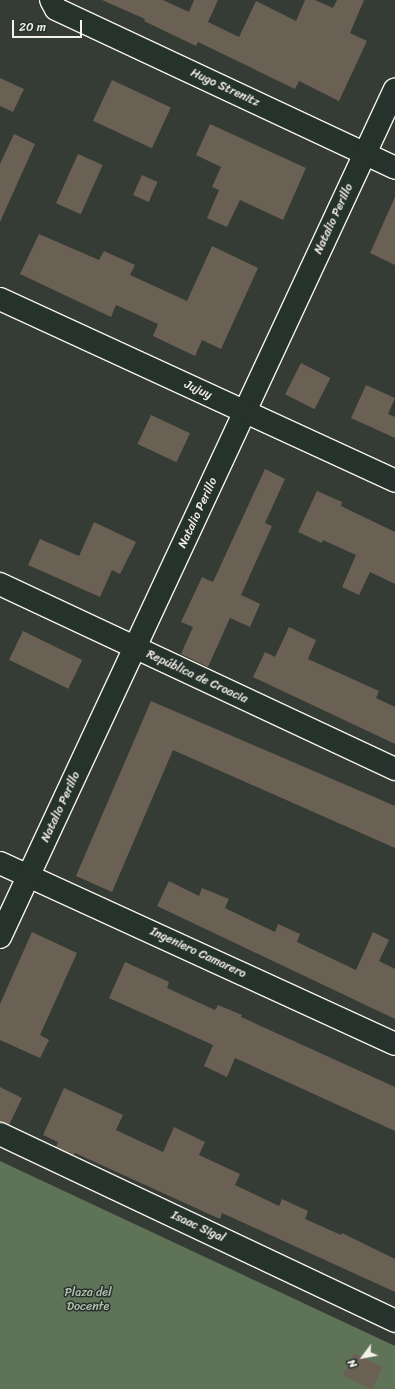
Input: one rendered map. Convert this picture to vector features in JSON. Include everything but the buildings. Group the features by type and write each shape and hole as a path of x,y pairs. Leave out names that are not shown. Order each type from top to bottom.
{"street":[{"name":"Hugo Strenitz","path":"54,4 395,168"},
{"name":"Natalio Perillo","path":"0,937 395,89"},
{"name":"Jujuy","path":"0,299 395,481"},
{"name":"República de Croacia","path":"0,584 395,769"},
{"name":"Ingeniero Camarero","path":"0,863 395,1044"},
{"name":"Isaac Sigal","path":"0,1134 395,1321"}],"green space":[{"name":"Plaza del Docente","path":"0,1161 395,1346 395,1389 0,1389"}]}
